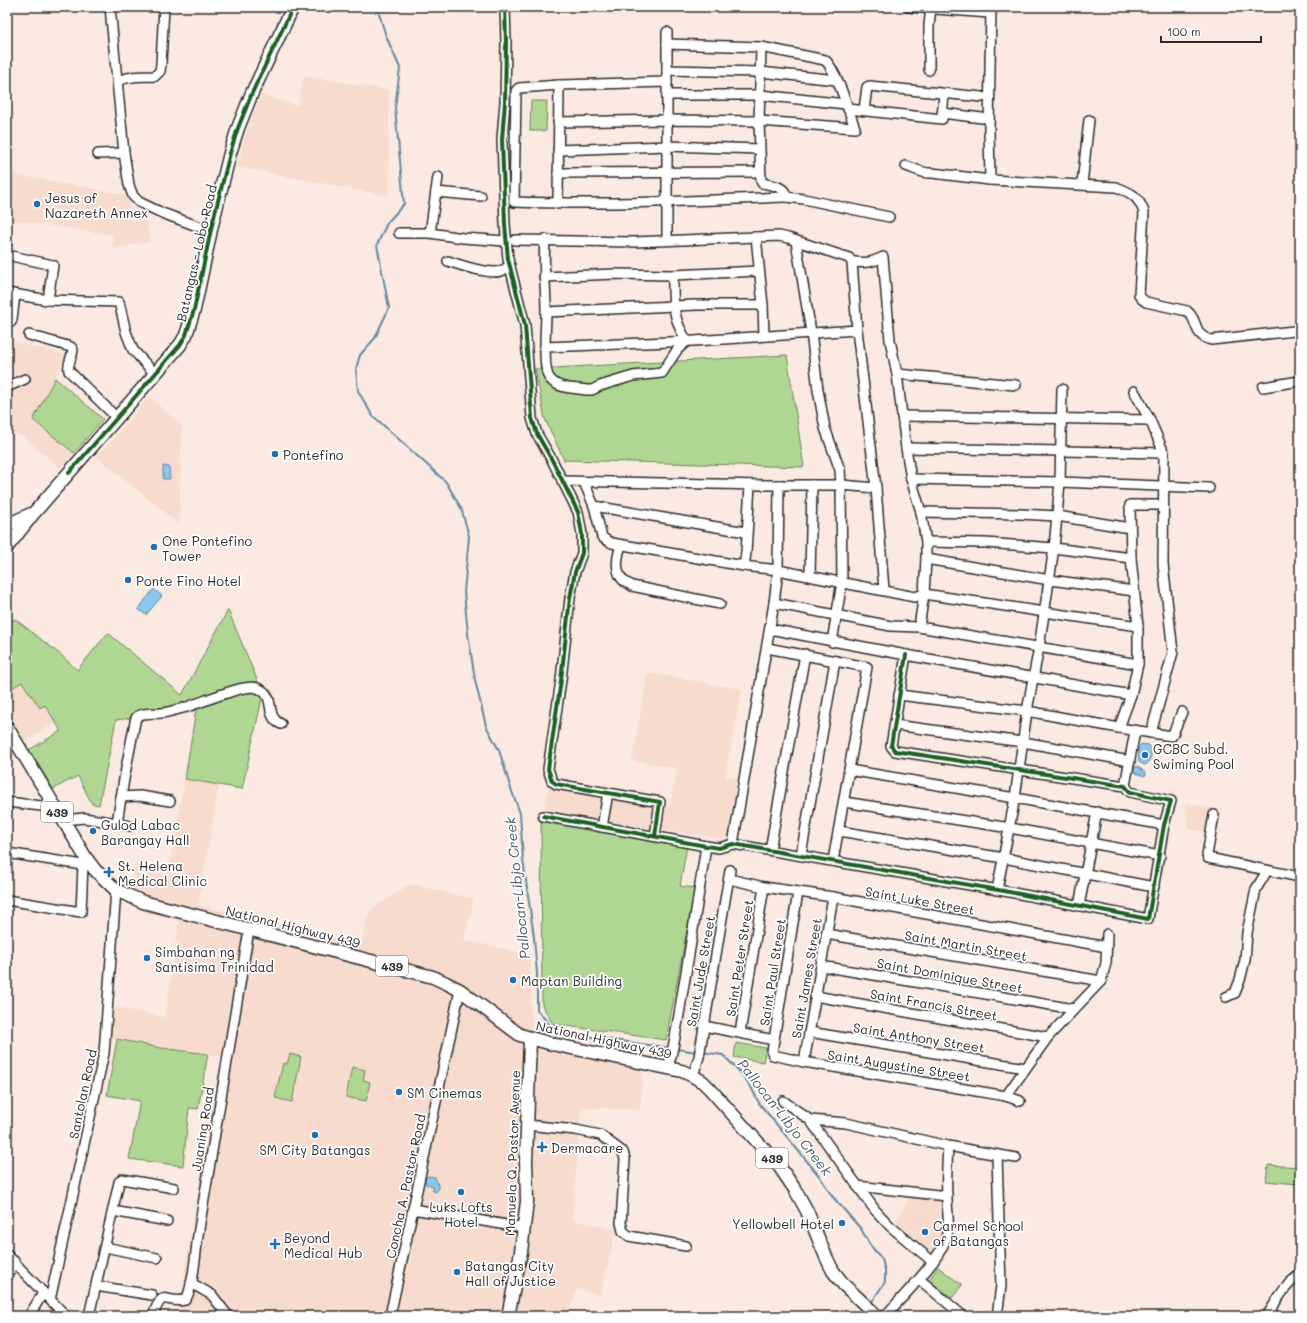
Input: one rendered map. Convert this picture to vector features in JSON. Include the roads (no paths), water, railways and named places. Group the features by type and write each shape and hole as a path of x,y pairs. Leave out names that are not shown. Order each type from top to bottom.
{"main road":[{"name":"Batangas - Lobo Road","path":"7,548 32,514 180,345 190,327 211,230 230,153 246,106 293,7"},
{"path":"7,525 32,514"},
{"name":"National Highway 439","path":"7,727 63,820 84,861 116,890 143,902 432,977 460,990 520,1035 552,1044 682,1071 703,1082 779,1166 796,1191 807,1211 833,1271 858,1299 879,1316"},
{"name":"Manuela Q. Pastor Avenue","path":"508,1316 521,1252 524,1228 530,1038"}],"street":[{"path":"110,7 124,153 129,185 133,196 139,202 167,215 211,230"},
{"path":"118,81 131,76 155,76 160,71 164,7"},
{"path":"505,7 505,102 502,139 510,240 510,266 526,325 532,418 538,434 578,512 582,534 582,552 575,572 570,598 562,672 548,768 552,781 556,784 660,802 655,836"},
{"path":"908,7 991,10 989,129 990,180"},
{"path":"929,70 930,8"},
{"path":"667,32 667,240"},
{"path":"558,122 667,120 759,121 855,128 837,80 828,62 825,60 761,47 667,44"},
{"path":"761,47 759,121 760,172 762,183 783,189 786,197"},
{"path":"667,70 760,72 837,80"},
{"path":"667,82 558,85 519,88 516,91 514,202 558,204 667,203 786,197 804,198 889,217"},
{"path":"558,85 558,204"},
{"path":"864,110 868,86 982,97"},
{"path":"667,95 760,95 847,106 864,110 942,119 944,94"},
{"path":"942,113 982,118"},
{"path":"1082,184 1089,120"},
{"path":"558,150 667,146 759,149"},
{"path":"98,154 124,153"},
{"path":"906,166 917,169 924,174 990,180 1082,184 1116,187 1128,191 1140,200 1144,212 1139,295 1142,299 1146,302 1187,311 1190,313 1199,333 1203,338 1211,340 1294,331 1300,333"},
{"path":"558,173 760,172"},
{"path":"430,234 438,177"},
{"path":"436,192 481,196"},
{"path":"399,233 510,240 545,239 633,242 779,236 849,258 852,262 857,330 876,488 884,590"},
{"path":"756,237 763,304 764,336"},
{"path":"545,239 544,277 546,312 546,366 549,378 555,384 587,390 633,376 662,373 677,350 687,341"},
{"path":"796,241 811,332 822,413 825,428 840,470 842,582 832,642"},
{"path":"7,255 53,266 48,300"},
{"path":"852,262 874,262 883,257 890,340 897,374 906,448 911,479 921,512 926,542 924,594 919,627"},
{"path":"448,261 493,272 502,271 510,266"},
{"path":"544,277 615,274 673,275 759,271"},
{"path":"673,275 673,307 679,330 687,341"},
{"path":"7,324 11,322 12,319 11,294 48,300 119,302 129,342 138,356 155,374"},
{"path":"546,312 763,304"},
{"path":"546,347 687,341 857,330"},
{"path":"29,335 71,347 73,350 69,364 69,371 117,418"},
{"path":"897,374 1016,385"},
{"path":"7,388 24,379"},
{"path":"1263,387 1300,381"},
{"path":"996,890 1016,798 1027,711 1050,580 1060,482 1062,390"},
{"path":"1134,391 1150,420 1164,454 1163,564 1173,652 1151,733"},
{"path":"902,416 1150,420"},
{"path":"906,448 1164,454"},
{"path":"911,479 1060,482 1209,488"},
{"path":"562,481 750,485 841,485 876,488"},
{"path":"584,482 594,506 602,537 612,543 744,566 778,570 915,597 924,594 1138,626"},
{"path":"744,566 750,485"},
{"path":"733,844 774,603 778,570 780,485"},
{"path":"810,576 812,485"},
{"path":"1119,728 1131,695 1138,664 1138,626 1131,558 1130,505 1163,505"},
{"path":"594,506 746,532"},
{"path":"921,512 1057,516 1130,528"},
{"path":"926,542 985,543 1054,548 1131,558"},
{"path":"621,545 618,552 616,567 623,581 632,586 720,604"},
{"path":"926,559 1050,580 1134,591"},
{"path":"774,603 891,626 919,627 1138,664"},
{"path":"770,628 832,642 906,656 1131,695"},
{"path":"767,648 867,667 833,861"},
{"path":"770,850 805,654"},
{"path":"543,816 719,848 733,844 801,855 1148,919 1160,856 1164,825 1171,801 1130,792 1125,786 895,751 891,746 906,656"},
{"path":"801,855 835,661"},
{"path":"117,823 135,722 136,718 140,715 162,713 236,690 255,687 264,690 269,696 272,716 275,721 280,724"},
{"path":"899,695 1027,711 1135,731 1172,736 1182,712"},
{"path":"894,725 1023,742 1130,761"},
{"path":"1125,786 1135,731"},
{"path":"849,770 1097,812 1164,825"},
{"path":"602,826 608,793"},
{"path":"121,797 140,796 170,801"},
{"path":"7,802 41,806 52,803"},
{"path":"844,802 1010,828 1160,856"},
{"path":"1078,906 1086,874 1097,812"},
{"path":"1214,815 1207,855 1208,858 1300,877"},
{"path":"63,820 84,818 130,826"},
{"path":"839,831 1004,858 1154,887"},
{"path":"668,1068 676,1032 706,846"},
{"path":"7,853 84,861 81,912 7,900"},
{"path":"1226,997 1235,993 1240,980 1245,960 1247,934 1256,889 1267,871"},
{"name":"Saint Luke Street","path":"730,875 764,887 1106,947"},
{"name":"Saint Jude Street","path":"693,1076 699,1057 730,875"},
{"name":"Saint Peter Street","path":"740,1034 764,887"},
{"name":"Santolan Road","path":"50,1300 104,1053 116,890"},
{"name":"Saint Paul Street","path":"773,1055 772,1052 798,892"},
{"name":"Saint James Street","path":"804,1062 833,898"},
{"name":"Juaning Road","path":"152,1316 160,1300 185,1300 187,1298 191,1282 249,930"},
{"name":"Saint Martin Street","path":"826,934 1101,981"},
{"path":"1006,1096 1048,1037 1101,981 1106,963 1107,934"},
{"name":"Saint Dominique Street","path":"821,966 1074,1009"},
{"name":"Concha A. Pastor Road","path":"390,1316 460,990"},
{"name":"Saint Francis Street","path":"815,996 1048,1037"},
{"path":"704,1026 774,1040"},
{"name":"Saint Anthony Street","path":"809,1032 1025,1068"},
{"name":"Saint Augustine Street","path":"773,1055 804,1062 1006,1096 1020,1101"},
{"path":"783,1101 810,1120 875,1210 890,1226 933,1262"},
{"path":"810,1120 846,1123 948,1146 1016,1158"},
{"path":"527,1126 576,1130 600,1135 623,1152 622,1231 629,1236 686,1246"},
{"path":"879,1316 919,1279 933,1262 945,1243 948,1223 946,1196 948,1146"},
{"path":"997,1155 1001,1286 997,1316"},
{"path":"89,1316 119,1182 122,1180 174,1188"},
{"path":"857,1186 946,1196"},
{"path":"413,1209 524,1228"},
{"path":"113,1211 166,1221"},
{"path":"105,1247 157,1258"},
{"path":"10,1258 66,1316"},
{"path":"7,1277 10,1258"},
{"path":"1267,1316 1287,1286 1294,1278 1300,1275"},
{"path":"919,1279 963,1316"},
{"path":"191,1282 212,1295 228,1316"},
{"path":"96,1286 152,1295"},
{"path":"29,1316 43,1293"}],"water":[{"path":"163,466 169,467 170,479 163,479"},
{"path":"154,589 162,596 146,615 138,609"},
{"name":"GCBC Subd. Swiming Pool","path":"1141,744 1149,745 1151,750 1150,759 1147,764 1144,765 1139,762 1138,750"},
{"path":"1135,766 1146,773 1146,775 1144,776 1134,772"},
{"path":"426,1177 435,1177 439,1188 436,1192 432,1189 434,1188 433,1186 426,1184 425,1182"}],"waterway":[{"name":"Pallocan-Libjo Creek","path":"377,7 386,36 400,68 395,108 404,204 387,223 377,245 389,308 375,338 360,355 356,369 358,391 372,415 446,482 461,508 469,536 464,592 468,634 475,680 486,726 499,750 520,813 523,860 534,937 537,973 537,1010 556,1032 670,1048"},
{"name":"Pallocan-Libjo Creek","path":"676,1049 698,1052"},
{"name":"Pallocan-Libjo Creek","path":"702,1052 723,1055 740,1072 751,1087 759,1103 820,1177 832,1196 861,1229 870,1245 882,1259 885,1271 885,1282 871,1303"},
{"name":"Pallocan-Libjo Creek","path":"862,1316 866,1310"}],"place":[{"name":"Jesus of Nazareth Annex","path":"37,204"},
{"name":"Pontefino","path":"275,454"},
{"name":"One Pontefino Tower","path":"154,547"},
{"name":"Ponte Fino Hotel","path":"128,580"},
{"name":"GCBC Subd. Swiming Pool","path":"1145,755"},
{"name":"Gulod Labac Barangay Hall","path":"93,831"},
{"name":"St. Helena Medical Clinic","path":"109,872"},
{"name":"Simbahan ng Santisima Trinidad","path":"147,958"},
{"name":"Maptan Building","path":"513,980"},
{"name":"SM Cinemas","path":"399,1092"},
{"name":"SM City Batangas","path":"315,1135"},
{"name":"Dermacare","path":"542,1147"},
{"name":"Luks Lofts Hotel","path":"461,1192"},
{"name":"Yellowbell Hotel","path":"842,1223"},
{"name":"Carmel School of Batangas","path":"925,1232"},
{"name":"Beyond Medical Hub","path":"275,1244"},
{"name":"Batangas City Hall of Justice","path":"457,1272"}]}
